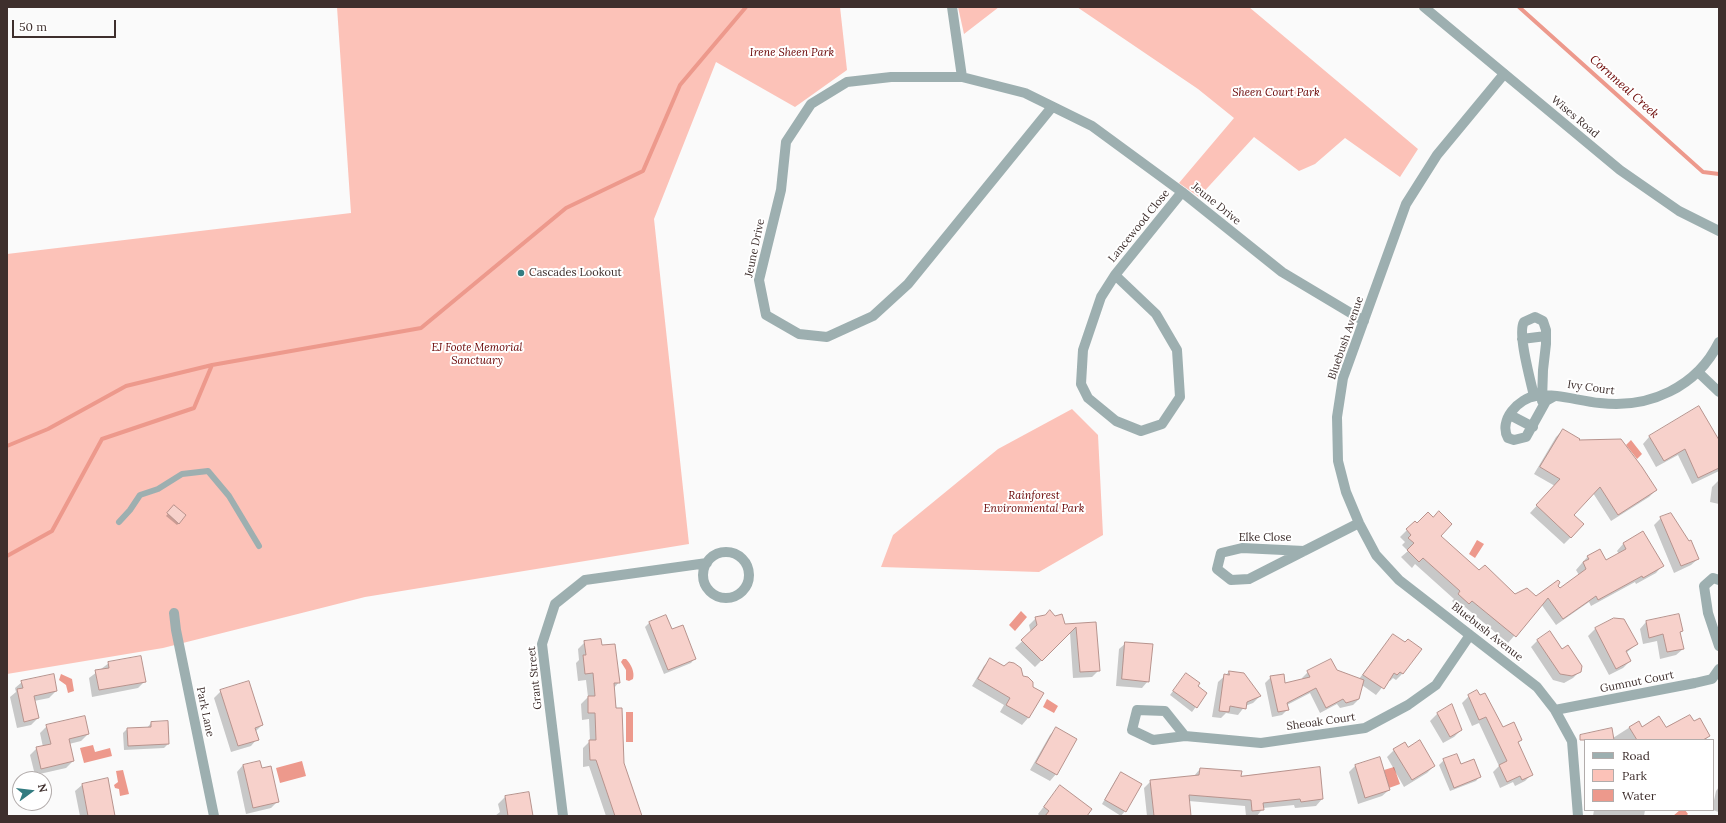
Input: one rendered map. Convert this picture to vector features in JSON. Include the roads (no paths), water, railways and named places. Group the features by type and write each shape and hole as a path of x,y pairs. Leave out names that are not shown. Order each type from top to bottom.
{"street":[{"path":"952,7 962,77"},
{"name":"Wises Road","path":"1424,7 1620,170 1679,211 1719,231"},
{"name":"Bluebush Avenue","path":"1504,74 1437,155 1406,204 1343,378 1337,417 1338,461 1346,492 1359,523 1376,555 1399,580 1538,687 1555,710 1572,742 1578,816"},
{"name":"Jeune Drive","path":"1052,107 908,284 873,316 827,337 799,334 766,315 759,280 780,190 786,142 811,104 847,82 891,77 962,77 1025,92 1092,126 1182,192 1282,272 1364,321"},
{"name":"Lancewood Close","path":"1115,275 1156,314 1177,350 1180,397 1162,424 1141,431 1116,421 1088,398 1081,384 1084,350 1101,297 1115,275 1182,192"},
{"path":"1538,396 1546,336 1544,322 1534,317 1523,323 1521,329 1522,339 1538,396 1542,409"},
{"path":"1522,339 1546,336"},
{"name":"Ivy Court","path":"1538,396 1555,396 1599,403 1632,404 1665,394 1698,372 1709,360 1719,342"},
{"path":"1698,372 1719,392"},
{"path":"1533,427 1510,415 1521,402 1538,396"},
{"name":"Ivy Court","path":"1510,415 1505,428 1509,439 1516,440 1524,438 1533,427 1547,400 1555,396"},
{"name":"Elke Close","path":"1304,550 1242,548 1221,553 1217,569 1230,580 1249,579 1359,523"},
{"name":"Grant Street","path":"563,816 542,644 555,604 585,580 707,563 711,557 724,552 737,554 747,565 749,580 745,588 733,597 725,598 717,596 711,592 706,585 704,570 707,563"},
{"path":"1719,580 1713,578 1704,586 1708,613 1719,646"},
{"name":"Park Lane","path":"174,613 176,630 214,816"},
{"name":"Sheoak Court","path":"1185,736 1165,711 1137,710 1132,730 1153,740 1185,736 1261,743 1365,728 1408,705 1436,685 1470,635"},
{"name":"Gumnut Court","path":"1555,710 1712,679 1719,668"}],"lane":[{"path":"119,522 130,510 140,495 158,489 182,474 208,471 229,496 259,546"}],"water":[{"path":"1631,440 1642,454 1637,459 1626,445"},
{"path":"1477,540 1484,544 1475,558 1469,554"},
{"path":"1021,611 1027,617 1015,631 1009,625"},
{"path":"623,659 628,661 633,671 633,679 629,681 626,680 626,670 621,662"},
{"path":"61,674 72,679 74,691 68,693 66,685 59,680"},
{"path":"1047,699 1058,706 1054,713 1043,707"},
{"path":"626,712 633,712 633,742 626,742"},
{"path":"93,745 95,752 110,748 112,756 84,763 80,748"},
{"path":"302,761 306,776 280,783 276,768"},
{"path":"1394,767 1400,784 1389,788 1384,770"},
{"path":"123,770 129,794 120,796 119,789 115,788 114,785 118,782 116,771"},
{"path":"1679,811 1686,811 1688,814 1686,816 1673,816"}],"waterway":[{"path":"7,446 48,429 126,386 212,365 421,328 566,208 643,171 680,85 746,7"},
{"name":"Cornmeal Creek","path":"1519,7 1703,172 1719,174"},
{"path":"7,556 52,531 102,439 194,408 212,365"}],"place":[{"name":"Cascades Lookout","path":"521,273"}],"park label":[{"name":"Irene Sheen Park","path":"792,53"},
{"name":"Sheen Court Park","path":"1276,93"},
{"name":"EJ Foote Memorial Sanctuary","path":"477,354"},
{"name":"Rainforest Environmental Park","path":"1034,502"}]}
